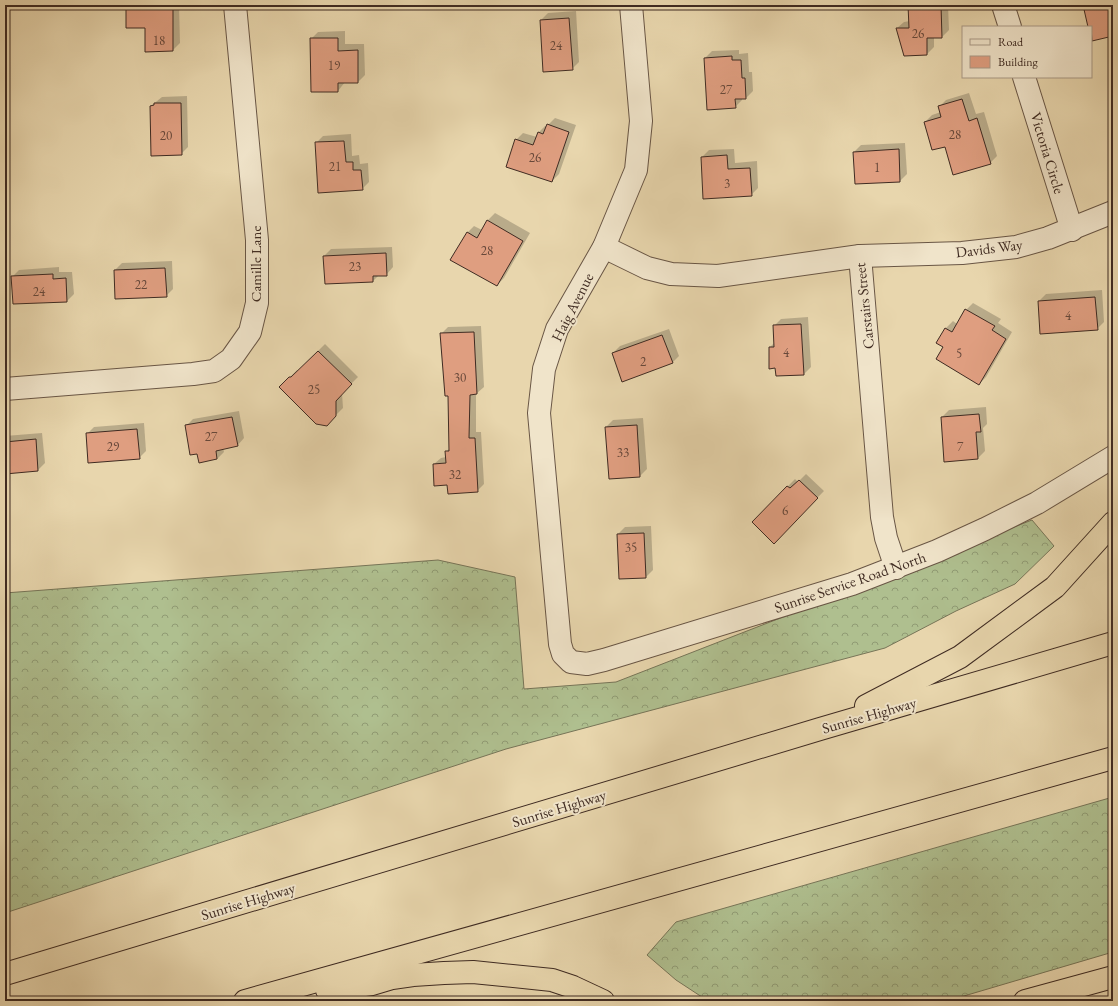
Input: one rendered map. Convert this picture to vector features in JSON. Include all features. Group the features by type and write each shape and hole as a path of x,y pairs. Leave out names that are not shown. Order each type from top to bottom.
{"highway":[{"path":"820,729 960,657 1055,587 1113,523"},
{"name":"Sunrise Highway","path":"5,974 820,729 1113,643"},
{"path":"246,1001 1113,758"},
{"path":"252,1001 372,984 392,978 414,975 466,972 502,974 552,980 573,987 603,1001"},
{"path":"1026,1001 1113,977"}],"street":[{"name":"Camille Lane","path":"5,389 214,371 231,359 250,332 257,303 257,240 235,5"},
{"name":"Haig Avenue","path":"571,662 563,654 560,644 540,413 544,369 557,329 604,247 636,170 641,121 631,5"},
{"path":"1003,5 1010,26"},
{"name":"Victoria Circle","path":"1024,78 1072,230"},
{"name":"Davids Way","path":"860,256 962,253 1016,247 1072,230 1113,212"},
{"name":"Carstairs Street","path":"604,247 647,268 671,274 718,276 860,256 882,518 886,538 896,568"},
{"name":"Sunrise Service Road North","path":"571,662 587,664 624,655 794,603 896,568 985,529 1037,503 1113,457"}],"green space":[{"path":"1032,520 1054,546 1015,584 956,611 885,648 506,749 5,913 5,593 438,560 515,577 524,689 616,682"},
{"path":"1113,797 1113,952 947,1001 708,1001 676,980 647,955 676,922"}],"building":[{"path":"126,5 173,5 173,51 145,52 145,28 126,28"},
{"path":"908,5 941,5 942,38 927,38 927,55 904,56 896,28 909,28"},
{"path":"1083,5 1113,5 1113,36 1092,41 1092,26 1088,26"},
{"path":"569,18 573,70 543,72 540,20"},
{"path":"310,38 338,38 338,51 358,50 358,83 338,83 338,92 311,92"},
{"path":"732,56 732,60 741,60 742,78 745,78 746,99 735,99 736,108 707,110 704,58"},
{"path":"962,99 969,121 977,118 991,164 953,175 945,147 932,150 924,122 941,117 938,106"},
{"path":"154,103 181,103 182,155 151,156 150,106 154,105"},
{"path":"547,124 569,132 552,182 506,167 515,139 533,145 538,132 543,134"},
{"path":"344,141 346,162 353,162 353,170 361,170 363,190 318,193 315,142"},
{"path":"899,149 900,182 855,184 853,152"},
{"path":"727,155 728,169 750,168 752,196 703,199 701,157"},
{"path":"487,220 523,241 497,286 450,260 467,232 477,238"},
{"path":"386,253 387,276 373,276 373,282 325,284 323,256"},
{"path":"165,268 167,297 115,299 114,270"},
{"path":"53,274 53,279 66,278 67,302 13,304 11,276"},
{"path":"1095,297 1098,330 1040,334 1038,301"},
{"path":"965,309 995,326 992,330 1006,339 979,385 936,359 943,347 936,343 945,328 952,332"},
{"path":"801,324 804,375 776,376 775,368 769,369 769,347 774,347 773,325"},
{"path":"474,332 477,394 470,395 469,438 475,438 478,492 448,494 447,485 434,486 433,464 446,463 445,451 449,451 448,396 445,396 440,333"},
{"path":"662,335 673,363 622,382 612,353"},
{"path":"318,351 352,384 336,401 336,416 327,426 316,424 279,387"},
{"path":"979,414 981,432 976,432 978,459 944,462 941,417"},
{"path":"232,417 238,446 216,451 217,459 199,463 197,454 190,455 185,425"},
{"path":"637,425 640,477 609,479 605,427"},
{"path":"137,429 140,459 88,463 86,433"},
{"path":"36,439 38,471 5,474 5,442"},
{"path":"799,480 818,498 774,544 752,522 787,486 790,488"},
{"path":"644,533 646,578 619,579 617,534"}]}
